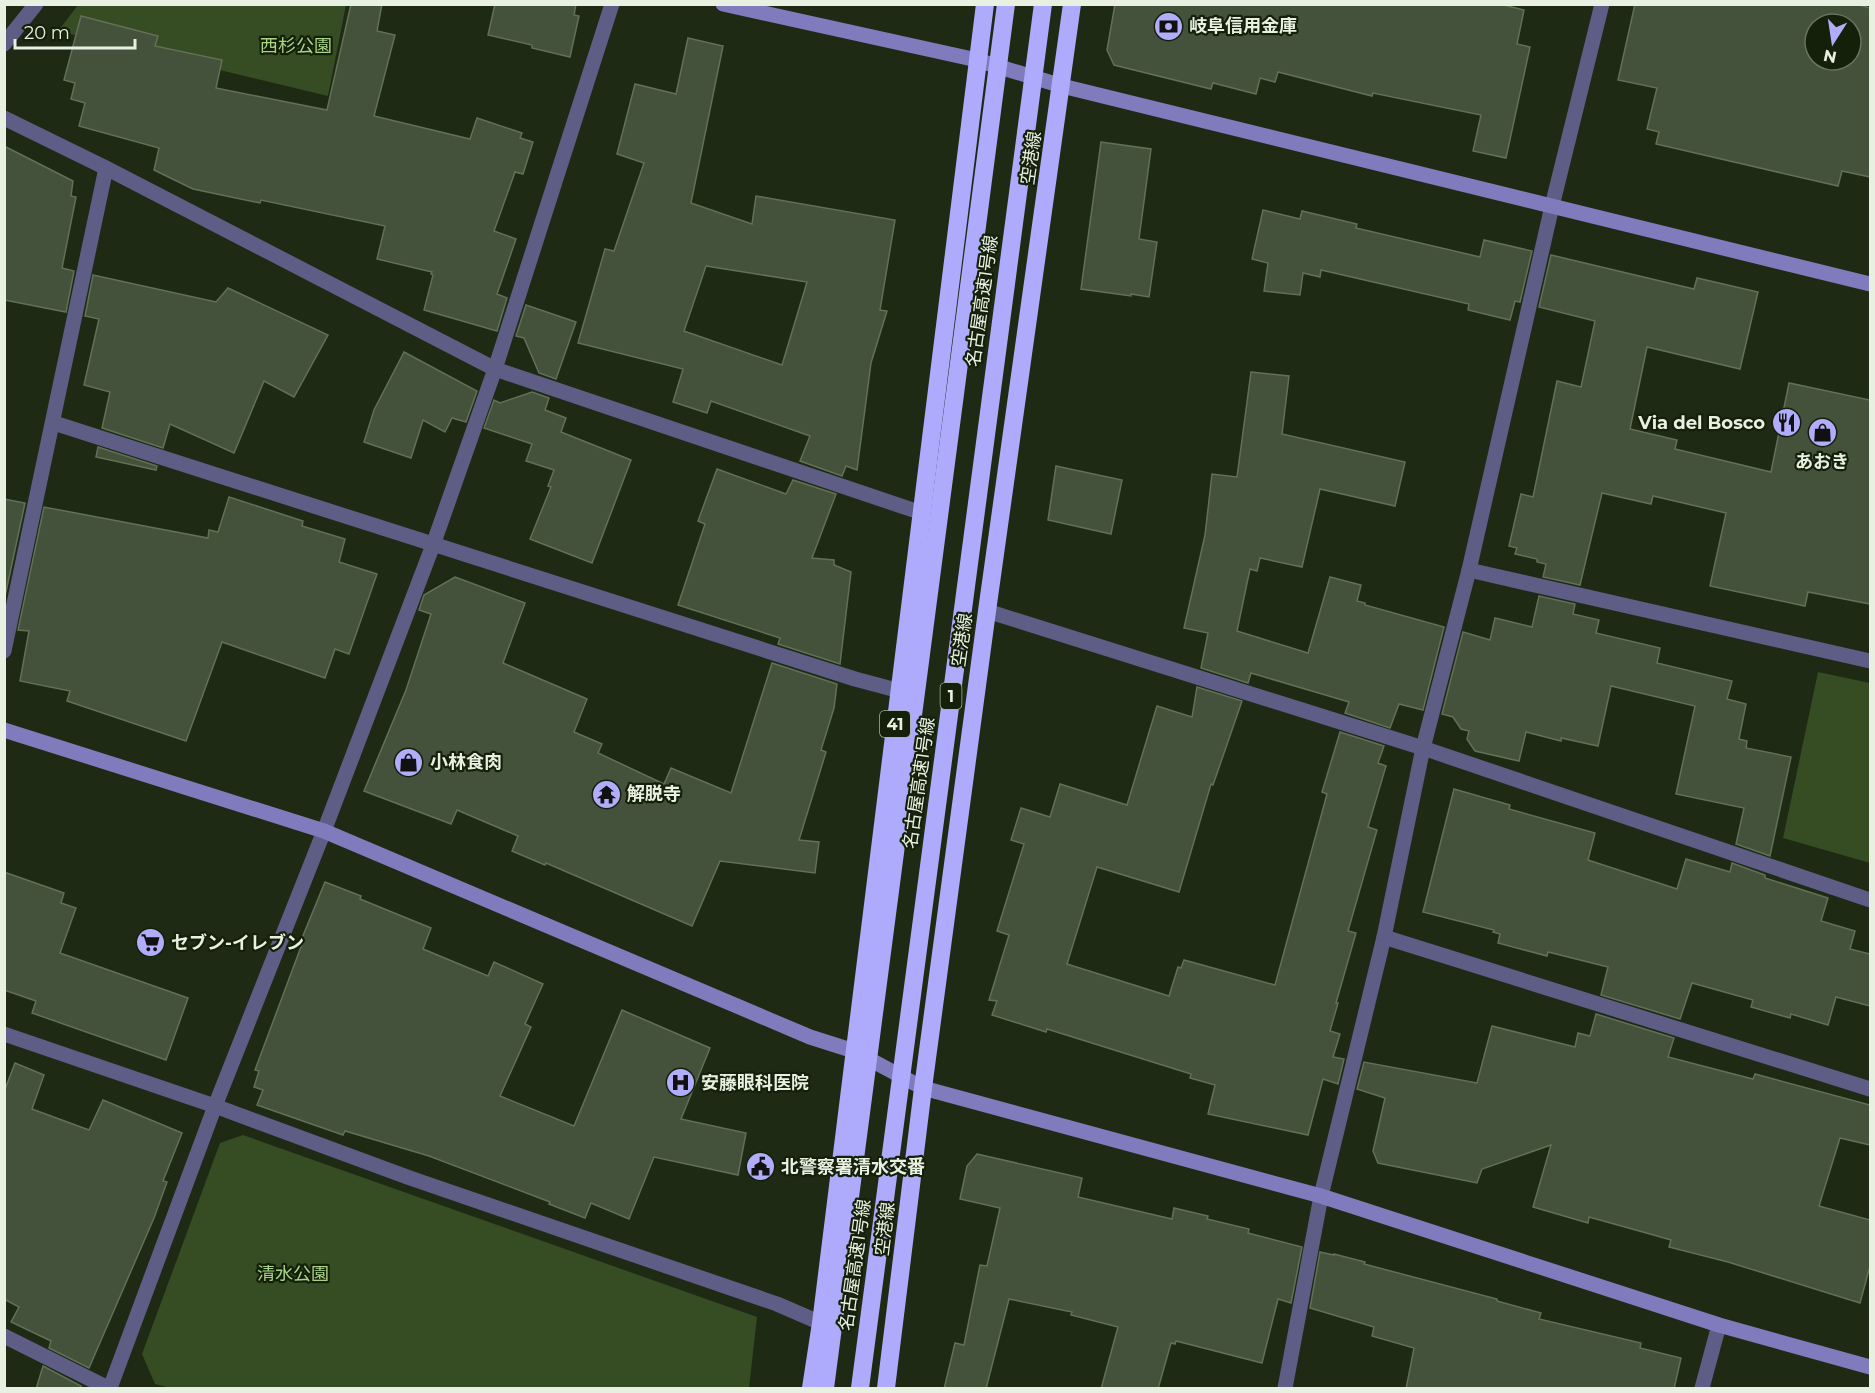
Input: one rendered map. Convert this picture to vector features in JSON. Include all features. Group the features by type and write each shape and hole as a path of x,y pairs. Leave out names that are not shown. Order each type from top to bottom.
{"highway":[{"name":"41","path":"811,1389 985,4"},
{"name":"名古屋高速1号線","path":"825,1389 1006,4"},
{"name":"名古屋高速1号線","path":"860,1389 1042,4"},
{"name":"空港線","path":"886,1389 923,1088 987,611 1072,4"}],"street":[{"path":"4,44 36,4"},
{"path":"4,1336 109,1389 215,1106 434,545 495,369 612,4"},
{"path":"723,4 977,60 1062,86 1870,284"},
{"path":"1285,1389 1321,1196 1384,937 1423,748 1468,570 1552,206 1602,4"},
{"path":"4,118 106,168 495,369 922,513"},
{"path":"4,651 54,423 106,168"},
{"path":"54,423 855,679 900,691"},
{"path":"1468,570 1870,661"},
{"path":"987,611 1423,748 1870,900"},
{"path":"4,730 324,831 810,1037 854,1051 923,1088 1321,1196 1719,1325 1870,1367"},
{"path":"1384,937 1870,1089"},
{"path":"4,1034 215,1106 410,1178 777,1304 821,1323"},
{"path":"1702,1389 1719,1325"}],"green space":[{"name":"西杉公園","path":"78,5 346,5 328,96 58,31"},
{"path":"1818,672 1870,683 1870,863 1783,838"},
{"name":"清水公園","path":"243,1135 757,1317 749,1388 171,1388 155,1384 142,1354 220,1143"}],"building":[{"path":"351,4 382,4 377,31 395,35 374,116 470,139 477,118 522,133 520,138 533,142 523,174 515,172 494,231 516,239 497,294 507,298 497,331 424,310 432,272 377,259 385,226 261,200 260,203 193,189 154,170 159,148 79,126 85,103 71,99 75,83 64,80 81,16 158,36 155,46 222,60 216,88 327,110"},
{"path":"495,4 576,4 574,15 579,16 570,57 488,35"},
{"path":"1115,4 1500,4 1524,10 1517,44 1530,47 1506,158 1473,151 1481,115 1373,93 1372,96 1278,72 1275,82 1260,78 1256,94 1213,83 1211,89 1114,65 1107,50"},
{"path":"1635,4 1856,4 1870,8 1870,177 1842,171 1838,186 1656,144 1659,132 1647,129 1657,88 1618,80"},
{"path":"688,38 723,46 691,203 752,224 756,196 895,220 880,310 887,311 871,363 857,470 846,466 842,476 800,461 810,436 711,401 707,413 673,402 683,369 578,343 605,249 614,251 644,163 617,154 635,84 676,94","holes":["706,266 807,282 782,365 684,331"]},
{"path":"1101,142 1151,149 1139,239 1157,242 1149,297 1081,289"},
{"path":"4,146 73,181 71,196 76,197 62,268 74,271 66,312 4,300"},
{"path":"1263,210 1300,219 1302,211 1357,224 1356,228 1480,257 1484,240 1532,251 1520,302 1515,301 1510,320 1468,310 1469,304 1321,270 1320,277 1303,273 1300,295 1264,291 1268,263 1252,259"},
{"path":"1551,255 1694,289 1697,278 1758,292 1740,369 1647,347 1630,429 1677,440 1675,449 1771,472 1789,383 1870,400 1870,604 1808,592 1805,606 1710,586 1726,513 1653,496 1651,504 1602,493 1580,585 1543,577 1546,564 1537,562 1537,559 1515,554 1517,548 1509,546 1521,494 1533,497 1557,381 1581,387 1595,321 1539,307"},
{"path":"93,275 216,302 228,288 328,335 294,397 264,381 234,453 170,424 163,448 102,428 110,392 84,385 99,319 85,316"},
{"path":"526,305 576,322 556,379 539,373 524,338 516,336"},
{"path":"404,352 477,391 466,422 452,418 445,432 423,420 411,458 364,442 374,410"},
{"path":"1251,372 1289,376 1282,434 1405,462 1395,506 1320,489 1302,567 1260,558 1257,571 1250,569 1237,631 1308,653 1330,577 1361,585 1357,601 1365,605 1444,627 1423,710 1399,704 1390,728 1345,713 1349,702 1251,673 1248,683 1201,668 1208,633 1184,628 1205,535 1212,474 1237,477"},
{"path":"532,392 549,398 545,410 566,418 561,432 631,460 592,563 530,539 551,487 548,486 554,470 526,461 532,444 484,428 494,400 500,403"},
{"path":"98,447 157,466 156,470 96,457"},
{"path":"1056,466 1122,480 1111,534 1048,520"},
{"path":"717,469 786,494 793,480 836,494 812,558 834,560 834,565 851,572 840,664 778,644 780,638 678,605 705,524 698,521"},
{"path":"229,497 303,521 302,526 345,539 339,562 377,574 349,654 335,649 325,678 222,642 186,741 67,701 70,691 20,681 29,631 18,630 44,507 208,538 209,530 218,532"},
{"path":"4,499 25,503 4,601"},
{"path":"455,577 525,603 503,663 587,699 574,732 602,744 598,753 664,784 671,768 731,793 772,663 837,684 834,708 821,750 826,752 799,840 819,842 815,873 720,861 692,926 546,863 545,865 512,851 518,836 457,810 451,824 364,791 406,690 431,614 419,610 424,595"},
{"path":"1539,596 1575,604 1573,614 1599,620 1596,633 1660,648 1657,663 1732,681 1727,699 1746,704 1739,739 1747,741 1746,748 1791,757 1770,856 1736,844 1744,808 1676,794 1695,706 1611,686 1598,746 1561,738 1561,741 1526,732 1519,761 1475,751 1467,739 1469,731 1461,729 1453,717 1442,714 1463,632 1490,640 1495,618 1532,627"},
{"path":"1197,687 1242,701 1213,785 1211,784 1179,892 1097,867 1067,964 1169,996 1178,967 1181,968 1184,960 1275,985 1327,794 1322,792 1340,732 1384,746 1378,763 1386,766 1368,827 1377,830 1348,931 1356,933 1330,1031 1340,1034 1333,1057 1344,1059 1338,1084 1323,1079 1308,1135 1208,1114 1215,1085 1190,1078 1191,1074 1047,1029 1046,1032 992,1015 997,1001 989,1000 1009,935 997,931 1024,844 1011,840 1021,808 1050,817 1060,784 1127,805 1157,706 1192,717"},
{"path":"1454,789 1510,805 1509,809 1595,833 1588,860 1677,889 1686,859 1730,872 1732,863 1765,875 1765,878 1828,898 1821,921 1855,931 1850,949 1870,954 1870,1006 1836,997 1828,1025 1791,1014 1790,1018 1751,1007 1753,1000 1692,983 1680,1019 1601,995 1608,967 1548,952 1547,956 1498,943 1500,934 1493,932 1494,930 1423,912"},
{"path":"4,872 64,893 61,903 76,908 60,953 188,998 166,1060 32,1013 36,1001 4,990"},
{"path":"325,882 431,928 423,949 488,976 494,962 543,984 525,1024 531,1027 500,1096 574,1126 622,1010 710,1048 681,1119 746,1133 738,1175 654,1157 629,1219 591,1203 585,1218 549,1204 550,1202 429,1156 345,1131 343,1135 257,1105 263,1090 254,1087 259,1071 255,1070 302,944 300,943"},
{"path":"1596,1014 1674,1038 1668,1057 1753,1079 1755,1074 1870,1105 1870,1145 1840,1138 1819,1206 1870,1220 1870,1266 1860,1303 1728,1262 1669,1247 1671,1240 1589,1217 1588,1223 1533,1207 1551,1145 1482,1169 1477,1183 1378,1163 1373,1151 1385,1098 1357,1089 1364,1062 1477,1083 1492,1026 1575,1047 1578,1033 1590,1036"},
{"path":"15,1063 44,1075 32,1109 89,1130 103,1100 182,1133 163,1181 167,1182 154,1218 89,1368 49,1348 51,1341 11,1322 19,1307 4,1299 4,1092"},
{"path":"977,1154 1082,1178 1078,1197 1172,1219 1174,1208 1249,1229 1248,1233 1302,1247 1291,1303 1278,1299 1262,1363 1176,1341 1175,1344 1171,1343 1158,1389 1101,1389 1118,1327 1071,1315 1072,1312 1009,1299 986,1389 944,1389 955,1343 964,1345 980,1265 987,1266 1000,1208 960,1199 967,1166"},
{"path":"1320,1252 1365,1262 1364,1264 1497,1299 1497,1301 1541,1313 1539,1319 1641,1343 1640,1348 1681,1358 1674,1389 1406,1389 1414,1348 1372,1336 1374,1327 1310,1308"},
{"path":"43,1366 81,1386 80,1389 36,1389"}],"place":[{"name":"岐阜信用金庫","path":"1168,26"},
{"name":"Via del Bosco","path":"1786,423"},
{"name":"あおき","path":"1822,433"},
{"name":"小林食肉","path":"409,762"},
{"name":"解脱寺","path":"606,794"},
{"name":"セブン-イレブン","path":"150,943"},
{"name":"安藤眼科医院","path":"680,1083"},
{"name":"北警察署清水交番","path":"760,1167"}]}
